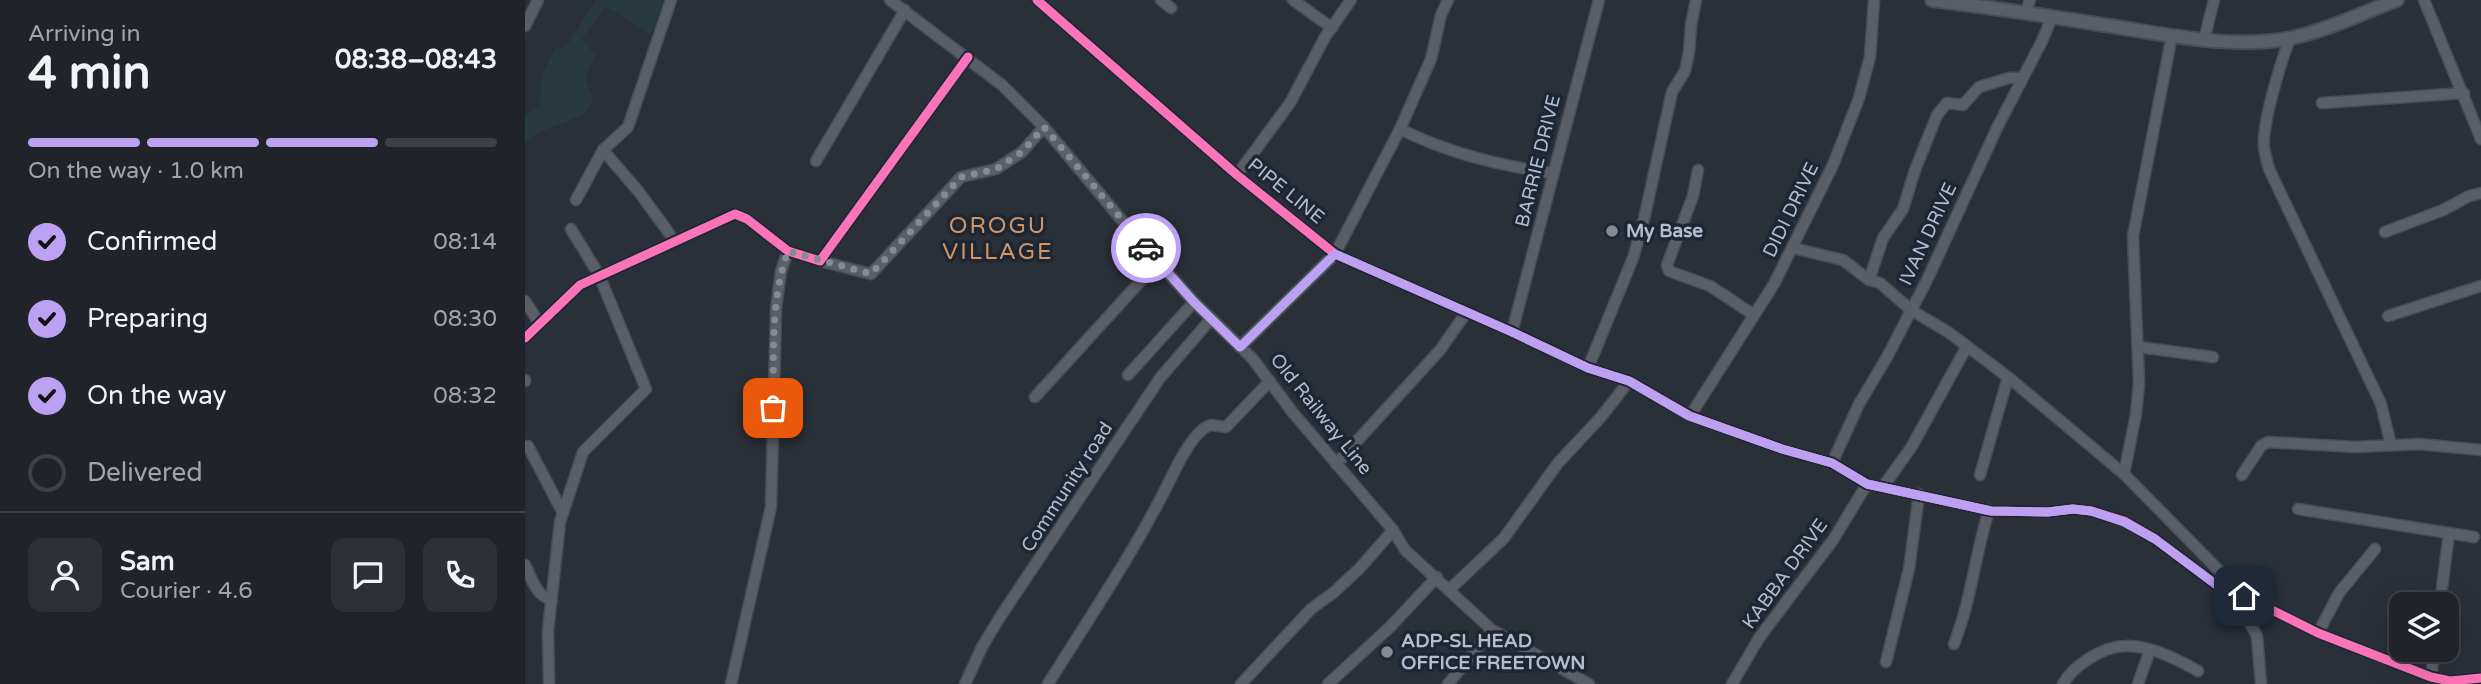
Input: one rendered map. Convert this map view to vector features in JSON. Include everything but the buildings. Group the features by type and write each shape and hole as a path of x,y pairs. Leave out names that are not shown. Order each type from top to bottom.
{"street":[{"path":"525,26 538,0"},
{"path":"576,200 603,150 628,127 671,0"},
{"name":"Old Railway Line","path":"890,0 1003,85 1044,127 1194,302 1252,358 1336,464 1394,530 1405,550 1492,630 1589,684"},
{"name":"PIPE LINE","path":"1037,0 1237,175 1335,254 1588,368 1629,381 1689,416 1782,449 1832,463 1867,484 1989,510 2091,511 2124,522 2155,539 2241,599 2318,633 2431,677 2450,682 2481,678"},
{"path":"1161,0 1171,8"},
{"path":"1293,0 1332,28"},
{"path":"1237,175 1290,103 1332,28 1352,0"},
{"path":"1240,347 1335,254 1400,129 1431,59 1441,15 1448,0"},
{"name":"BARRIE DRIVE","path":"1512,332 1599,0"},
{"path":"1588,368 1633,258 1672,92 1685,71 1696,0"},
{"name":"DIDI DRIVE","path":"1689,416 1754,315 1793,248 1833,165 1860,98 1870,57 1874,0"},
{"path":"1932,0 2028,6 2052,17 2234,43 2290,38 2316,31 2397,0"},
{"path":"2204,40 2214,0"},
{"path":"2424,0 2481,139"},
{"path":"816,161 905,10"},
{"name":"IVAN DRIVE","path":"1832,463 1859,404 1911,310 2052,17"},
{"path":"2124,474 2136,415 2139,347 2133,236 2172,35"},
{"path":"2290,38 2282,58 2265,132 2264,147 2269,169 2381,404 2391,445"},
{"path":"820,261 968,57"},
{"path":"1869,280 1883,238 1903,209 1937,115 1947,103 1963,104 1979,87 2009,78 2022,78"},
{"path":"2322,103 2464,93"},
{"path":"525,338 580,285 735,214 741,215 788,251 871,274 961,177 996,169 1022,152 1044,127"},
{"path":"1400,129 1517,168 1552,173"},
{"path":"603,150 639,192 674,240"},
{"path":"1698,170 1692,196 1667,265 1669,271 1710,286 1754,315"},
{"path":"2385,232 2443,211 2481,192"},
{"path":"549,684 548,631 560,522 583,452 646,389 599,275 572,229"},
{"path":"1793,248 1843,260 1869,280 1880,283 1911,310 1948,332 2008,377 2124,474 2241,599 2257,636 2261,684"},
{"path":"731,684 771,507 775,309 781,271 788,251"},
{"path":"1035,397 1159,261"},
{"path":"2388,317 2481,286"},
{"path":"525,301 540,324"},
{"path":"1128,375 1194,302"},
{"path":"1336,464 1440,350 1466,313"},
{"name":"Community road","path":"965,684 1000,617 1160,378 1211,319"},
{"path":"2139,347 2213,357"},
{"path":"1883,487 1912,446 1966,348"},
{"path":"1980,475 2008,377"},
{"path":"1449,590 1504,538 1558,463 1601,417 1629,381"},
{"path":"1048,684 1148,524 1177,465 1198,432 1211,425 1226,427 1270,382"},
{"path":"2242,475 2262,446 2268,442 2355,447 2419,444 2481,450"},
{"path":"529,446 563,513"},
{"name":"KABBA DRIVE","path":"1732,684 1759,638 1833,540 1867,484"},
{"path":"1886,662 1909,569 1919,494"},
{"path":"2298,509 2474,537"},
{"path":"1954,644 1966,615 1989,510"},
{"path":"1241,684 1311,609 1360,569 1394,530"},
{"path":"2442,592 2449,533"},
{"path":"2318,633 2339,593 2375,550"},
{"path":"525,565 539,594 552,600"},
{"path":"1328,684 1437,577"},
{"path":"1448,684 1492,630"},
{"path":"2063,684 2083,663 2102,652 2126,646 2150,650 2197,671"},
{"path":"2138,684 2150,650"},
{"path":"2431,677 2433,662"}],"green space":[{"path":"596,0 664,0 650,35 605,7 582,39 595,55 585,78 593,99 585,114 525,141 525,116 539,107 543,73 555,49 566,47"}],"cycle path":[{"path":"1037,0 1237,175 1335,254 1588,368 1629,381 1690,416 1782,449 1832,463 1867,484 1991,511 2048,512 2073,509 2091,511 2124,521 2155,539 2238,601 2244,596 2318,633 2431,677 2450,681 2481,678"},
{"path":"525,338 580,285 735,214 747,219 788,251 820,261 968,57"}],"way so far":[{"path":"773,408 775,309 781,271 788,251 871,274 961,177 996,169 1022,152 1044,127 1146,248"}],"place":[{"name":"My Base","path":"1612,231"},
{"name":"ADP-SL HEAD OFFICE FREETOWN","path":"1387,652"}],"district":[{"name":"OROGU VILLAGE","path":"998,239"}],"route":[{"path":"1146,248 1194,302 1240,347 1335,254 1588,368 1629,381 1689,416 1782,449 1832,463 1867,484 1991,511 2091,511 2124,522 2155,539 2221,591 2238,601 2244,596"}]}
